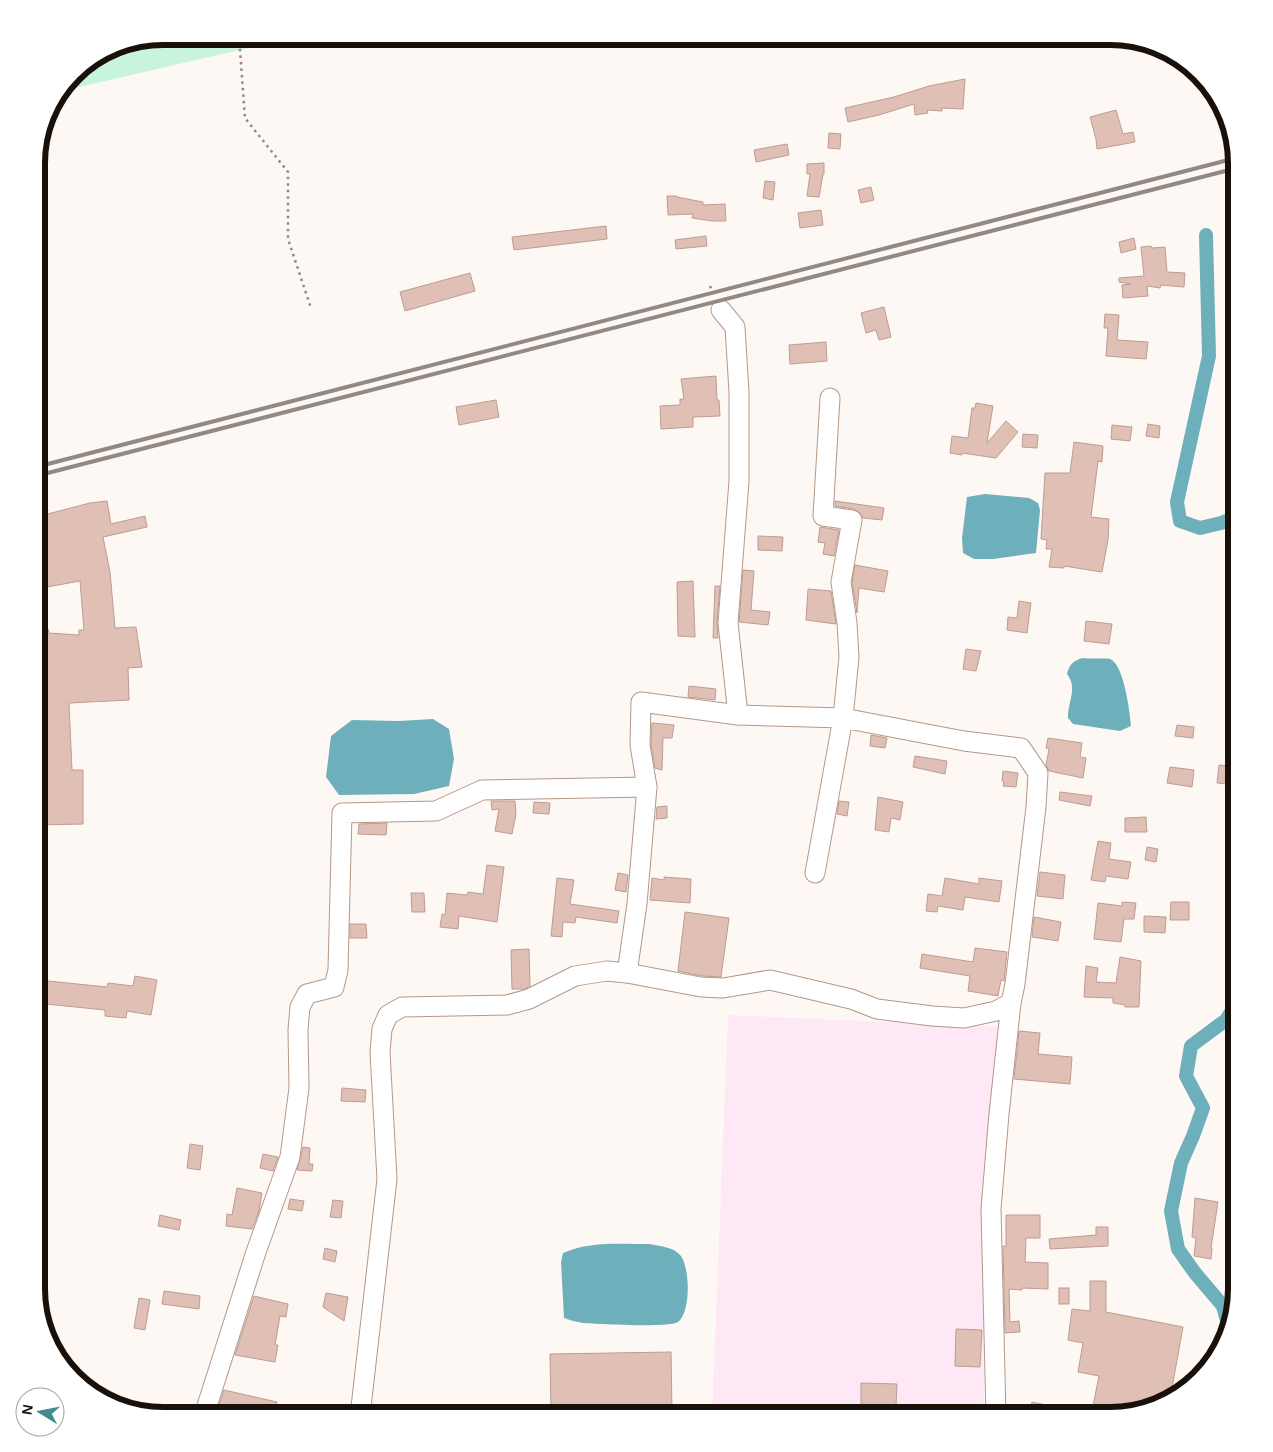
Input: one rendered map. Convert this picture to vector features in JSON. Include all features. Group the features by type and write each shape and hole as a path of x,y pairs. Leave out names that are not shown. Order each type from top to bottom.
{"street":[{"path":"721,310 734,327 740,392 739,481 728,623 738,715"},
{"path":"815,873 843,718 849,657 847,623 841,582 852,520 823,516 830,398"},
{"path":"627,973 637,904 647,787 640,745 641,702 738,715 843,718 964,741 1021,748 1038,773 1033,837 998,1114 991,1209 996,1407"},
{"path":"207,1406 256,1252 290,1157 299,1088 298,1030 300,1007 307,994 334,987 338,970 342,813 436,811 482,790 647,787"},
{"path":"361,1407 387,1179 380,1052 382,1029 388,1015 402,1007 507,1005 529,1000 575,976 607,971 708,988 723,988 770,980 851,999 877,1009 932,1016 964,1018 996,1011 1011,1003"}],"path":[{"path":"240,45 245,118 288,172 288,239 312,308"}],"shaded area":[{"path":"728,1015 997,1027 983,1407 712,1407"}],"green space":[{"path":"163,45 261,45 71,89 85,74 104,61 140,47"}],"water":[{"path":"985,494 1029,498 1038,503 1040,510 1036,553 993,559 974,559 963,553 962,538 967,497"},
{"path":"1082,658 1110,659 1115,663 1123,679 1131,726 1120,731 1073,724 1068,718 1072,685 1067,674 1072,664"},
{"path":"433,719 449,729 454,759 449,786 414,794 339,795 326,777 331,736 352,720 399,721"},
{"path":"649,1244 666,1247 675,1251 684,1262 688,1290 687,1300 682,1317 678,1322 662,1325 617,1325 575,1322 564,1318 561,1262 563,1253 595,1245"}],"building":[{"path":"965,79 963,109 942,108 942,111 927,110 928,113 915,115 914,104 848,122 845,108 894,97 929,86"},
{"path":"1116,110 1123,134 1133,132 1135,142 1097,149 1090,117"},
{"path":"829,133 841,134 840,149 828,148"},
{"path":"787,144 789,155 756,162 754,150"},
{"path":"824,163 824,174 819,197 807,196 810,174 807,174 807,164"},
{"path":"765,181 775,182 773,200 763,198"},
{"path":"871,187 874,200 861,203 858,190"},
{"path":"667,196 677,196 703,202 703,205 725,204 726,221 692,218 693,214 668,215"},
{"path":"821,210 823,225 800,228 798,213"},
{"path":"606,226 607,239 514,250 512,237"},
{"path":"706,236 707,246 676,249 675,240"},
{"path":"1134,238 1136,249 1121,253 1119,242"},
{"path":"1151,246 1152,248 1165,247 1167,272 1185,273 1184,287 1161,285 1160,288 1147,286 1148,296 1123,298 1122,285 1131,284 1119,282 1119,278 1144,276 1141,247"},
{"path":"470,273 475,291 405,311 400,292"},
{"path":"884,307 891,337 879,340 876,330 866,333 861,313"},
{"path":"1105,314 1119,315 1117,340 1148,342 1146,359 1106,356 1108,328 1104,328"},
{"path":"826,342 827,361 790,364 789,345"},
{"path":"716,376 720,416 693,417 693,427 661,429 660,406 680,405 680,399 684,399 681,379"},
{"path":"496,400 499,417 459,425 456,407"},
{"path":"976,403 993,406 987,443 1006,421 1018,432 996,458 950,453 952,436 968,438 972,408 975,408"},
{"path":"1148,424 1160,426 1159,438 1146,436"},
{"path":"1112,425 1132,427 1130,441 1111,439"},
{"path":"1023,434 1038,435 1037,448 1022,447"},
{"path":"1074,442 1103,446 1102,462 1098,461 1091,517 1109,519 1108,540 1102,572 1064,566 1064,568 1049,567 1052,549 1046,549 1047,540 1041,539 1045,473 1070,473"},
{"path":"107,501 111,524 145,516 147,527 103,537 110,572 115,628 136,627 142,667 128,668 129,700 69,703 72,770 83,770 83,824 45,825 45,630 49,630 48,633 79,635 79,630 84,630 80,581 45,587 45,515 90,503"},
{"path":"835,501 884,508 882,520 863,518 854,509 835,506"},
{"path":"820,527 839,530 834,556 823,554 825,543 818,542"},
{"path":"758,536 783,537 782,551 758,550"},
{"path":"855,565 888,571 884,592 859,588 857,613 852,582"},
{"path":"743,570 754,571 751,610 770,612 768,625 739,622"},
{"path":"693,581 695,637 678,636 677,582"},
{"path":"715,586 720,586 717,622 718,638 713,638"},
{"path":"808,589 831,591 836,624 806,620"},
{"path":"1019,601 1031,603 1027,633 1007,630 1008,617 1017,618"},
{"path":"1086,621 1112,624 1109,644 1084,641"},
{"path":"966,649 981,651 976,671 963,669"},
{"path":"689,686 716,689 715,700 688,697"},
{"path":"652,723 674,725 672,738 663,738 662,770 655,768 651,744"},
{"path":"1177,725 1194,727 1193,738 1175,736"},
{"path":"871,735 887,738 885,748 870,746"},
{"path":"1048,738 1082,743 1080,757 1086,758 1083,778 1049,771 1046,765 1049,749 1046,748"},
{"path":"915,756 947,761 945,774 913,767"},
{"path":"1219,765 1228,766 1228,784 1217,783"},
{"path":"1170,767 1194,770 1192,787 1167,783"},
{"path":"1003,771 1018,773 1016,787 1003,786"},
{"path":"1060,792 1092,796 1090,806 1059,800"},
{"path":"878,797 903,802 900,820 891,818 889,832 875,830"},
{"path":"491,801 515,801 516,814 512,834 495,831 499,809 492,810"},
{"path":"839,801 849,802 847,816 837,814"},
{"path":"534,802 550,803 549,814 533,813"},
{"path":"667,806 667,818 656,819 657,807"},
{"path":"1146,817 1147,832 1125,832 1125,818"},
{"path":"387,823 386,835 358,834 359,824"},
{"path":"1098,841 1111,843 1109,859 1131,862 1128,879 1106,876 1105,882 1091,880"},
{"path":"1147,847 1158,849 1156,862 1145,860"},
{"path":"487,865 504,867 497,922 459,916 458,929 440,927 442,914 445,915 447,893 467,895 468,892 483,894"},
{"path":"1040,872 1065,875 1063,899 1037,896"},
{"path":"618,873 628,875 626,892 615,890"},
{"path":"664,877 691,879 690,903 650,900 652,878 664,880"},
{"path":"557,878 574,880 570,904 619,911 617,923 576,917 575,923 563,922 562,937 551,936"},
{"path":"945,878 979,884 979,878 1002,881 999,902 965,897 963,910 938,906 937,912 926,911 928,894 942,896"},
{"path":"411,893 424,893 425,912 412,912"},
{"path":"1122,902 1136,903 1134,919 1124,919 1121,942 1094,939 1098,903 1122,906"},
{"path":"1171,902 1189,902 1189,920 1170,920"},
{"path":"685,912 729,918 721,977 702,976 678,971"},
{"path":"1144,916 1166,917 1165,933 1144,932"},
{"path":"1034,917 1061,922 1058,941 1032,937"},
{"path":"350,924 366,924 367,938 350,938"},
{"path":"975,948 1007,952 1004,981 1001,980 998,996 968,991 970,976 920,968 922,954 973,962"},
{"path":"529,949 530,986 525,989 512,989 511,950"},
{"path":"1120,957 1141,961 1139,1007 1125,1007 1125,1005 1113,1003 1113,998 1084,997 1086,966 1098,968 1096,982 1116,983"},
{"path":"135,976 157,980 151,1015 127,1011 126,1018 105,1016 105,1010 46,1004 48,981 107,987 108,983 133,986"},
{"path":"1019,1031 1040,1033 1038,1054 1072,1057 1070,1084 1014,1079"},
{"path":"342,1088 366,1090 365,1102 341,1101"},
{"path":"190,1144 203,1146 200,1170 187,1168"},
{"path":"303,1147 310,1148 309,1164 313,1164 312,1171 297,1170"},
{"path":"263,1154 278,1157 273,1171 260,1168"},
{"path":"237,1188 262,1193 259,1211 252,1229 226,1226 227,1214 232,1215"},
{"path":"1195,1198 1218,1202 1211,1259 1194,1256 1196,1238 1192,1237"},
{"path":"290,1199 304,1201 302,1211 288,1209"},
{"path":"333,1200 343,1201 341,1218 330,1217"},
{"path":"160,1215 181,1220 179,1230 158,1226"},
{"path":"1006,1215 1040,1215 1040,1238 1026,1238 1025,1262 1048,1263 1048,1289 1009,1289 1010,1322 1019,1321 1020,1332 1005,1333 1003,1246 1006,1246"},
{"path":"1096,1227 1108,1227 1108,1246 1050,1249 1049,1239 1096,1235"},
{"path":"325,1248 337,1251 335,1262 323,1259"},
{"path":"1090,1281 1106,1281 1106,1312 1183,1327 1172,1389 1148,1401 1133,1405 1093,1407 1099,1376 1078,1372 1083,1343 1068,1340 1072,1309 1090,1311"},
{"path":"1059,1288 1069,1288 1069,1304 1059,1304"},
{"path":"164,1291 200,1296 199,1309 162,1304"},
{"path":"326,1293 348,1297 344,1321 323,1307"},
{"path":"254,1296 288,1304 286,1317 280,1316 275,1345 278,1345 275,1362 235,1355"},
{"path":"139,1298 150,1300 145,1330 134,1328"},
{"path":"956,1329 982,1330 980,1367 955,1366"},
{"path":"671,1352 672,1407 551,1407 550,1354"},
{"path":"861,1383 897,1384 896,1406 861,1404"},
{"path":"224,1390 277,1402 276,1407 228,1407 219,1405"},
{"path":"1032,1402 1055,1407 1031,1407"}],"waterway":[{"path":"1206,235 1209,356 1177,502 1180,521 1200,528 1228,520"},
{"path":"1225,1314 1223,1306 1195,1273 1178,1249 1171,1211 1181,1163 1203,1108 1186,1076 1191,1046 1228,1017"}],"railway":[{"path":"45,465 1228,160"},
{"path":"45,474 1228,170"}]}
